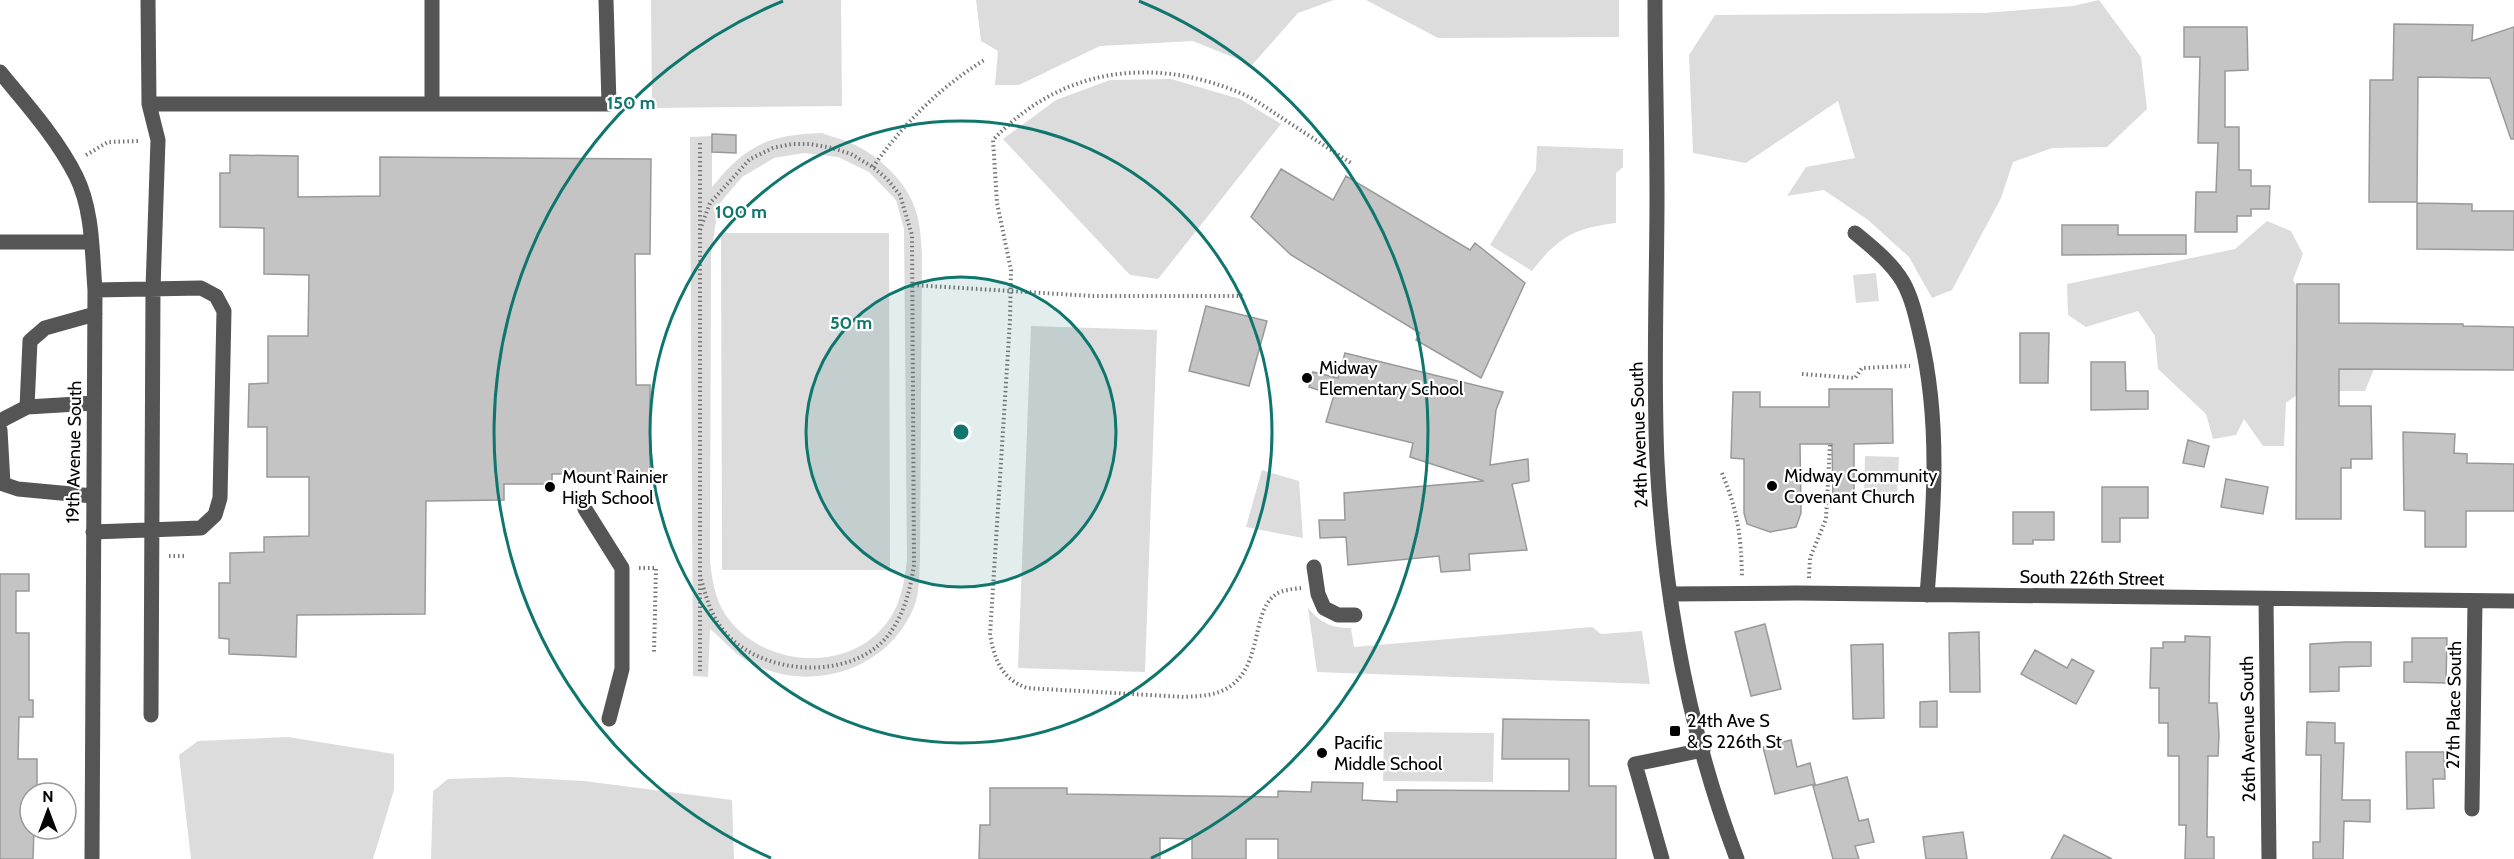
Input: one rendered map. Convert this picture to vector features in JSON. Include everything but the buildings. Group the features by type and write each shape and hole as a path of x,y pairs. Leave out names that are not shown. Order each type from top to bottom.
{"street":[{"path":"148,0 148,104 158,140 153,289 151,715"},
{"path":"432,0 432,104"},
{"path":"148,104 609,104 606,0"},
{"name":"24th Avenue South","path":"1655,0 1656,415 1660,505 1670,594 1686,682 1702,750 1737,859"},
{"name":"19th Avenue South","path":"0,72 49,132 77,177 86,207 91,242 95,290 92,859"},
{"path":"1855,233 1879,253 1903,281 1914,310 1927,366 1935,465 1927,595"},
{"path":"0,242 91,242"},
{"path":"93,532 201,528 215,515 220,498 224,311 216,296 201,288 95,290"},
{"path":"27,407 30,341 45,328 95,314"},
{"path":"0,421 27,407 94,403"},
{"path":"0,430 3,484 18,489 93,496"},
{"path":"585,509 622,568 622,669 609,719"},
{"path":"1314,567 1317,588 1324,608 1338,615 1355,615"},
{"name":"South 226th Street","path":"1670,594 2514,602"},
{"name":"26th Avenue South","path":"2266,599 2269,859"},
{"name":"27th Place South","path":"2472,809 2475,601"},
{"path":"1662,859 1635,764 1702,750"}],"path":[{"path":"873,166 892,140 924,107 967,71 986,59"},
{"path":"1317,588 1294,589 1276,594 1268,603 1254,652 1244,672 1227,689 1209,696 1184,697 1027,688 1012,682 1002,670 993,652 990,635 1011,270 997,204 993,140 1033,106 1061,89 1089,79 1120,73 1153,72 1187,75 1216,83 1250,97 1351,163"},
{"path":"86,155 108,142 139,141"},
{"path":"700,143 700,671"},
{"path":"700,230 710,203 728,180 750,159 773,148 792,144 832,147 851,154 873,166 900,195 912,235 914,565 910,593 901,616 889,635 876,647 854,660 834,666 785,665 758,656 739,644 721,627 707,602 700,575"},
{"path":"913,285 1092,297 1239,297 1244,292"},
{"path":"1802,374 1855,378 1862,368 1927,366"},
{"path":"1808,594 1810,558 1827,519 1830,445"},
{"path":"1722,473 1735,506 1741,532 1742,593"},
{"path":"168,556 186,556"},
{"path":"622,568 656,568 654,654"}],"shaded area":[{"path":"651,0 841,0 842,106 652,108"},
{"path":"976,0 1334,0 1298,13 1252,65 1193,41 1100,46 1019,85 995,85 998,51 981,41"},
{"path":"1366,0 1619,0 1619,37 1438,38"},
{"path":"2099,0 2141,57 2147,109 2107,147 2052,148 2013,162 2001,198 1952,290 1932,298 1909,257 1868,220 1824,190 1787,196 1806,167 1855,158 1838,101 1746,163 1693,153 1689,55 1715,15 1985,13 2073,6"},
{"path":"1171,79 1240,99 1281,124 1158,279 1130,275 1003,139 1056,100 1110,80"},
{"path":"822,133 849,142 871,154 902,184 917,214 922,256 920,557 917,596 914,607 901,630 884,648 864,662 841,672 817,676 792,676 767,670 744,659 710,629 708,677 693,676 690,137 712,136 712,187 736,161 760,145 787,136","holes":["804,153 838,157 869,172 896,200 904,229 907,560 898,602 885,625 868,641 848,652 826,657 803,658 780,654 759,645 740,631 725,614 714,589 710,561 711,255 720,203 742,177 774,158"]},
{"path":"1537,146 1623,149 1623,167 1616,173 1616,223 1589,228 1568,236 1550,250 1532,271 1490,245 1536,170"},
{"path":"2267,221 2291,231 2303,254 2293,280 2310,306 2339,340 2374,369 2365,391 2302,391 2286,403 2284,446 2263,446 2244,419 2236,435 2213,439 2206,414 2158,369 2155,336 2138,311 2086,327 2068,315 2067,284 2235,249"},
{"path":"721,233 889,233 890,570 722,570"},
{"path":"1876,273 1879,301 1856,303 1853,275"},
{"path":"1031,326 1157,330 1145,672 1018,668"},
{"path":"1865,456 1899,457 1897,497 1864,496"},
{"path":"1262,470 1299,481 1303,538 1246,527"},
{"path":"1308,608 1327,624 1351,628 1354,647 1592,627 1601,634 1642,631 1650,684 1317,672"},
{"path":"1384,732 1494,733 1493,782 1383,781"},
{"path":"288,737 394,754 394,790 373,859 191,859 179,755 198,741"},
{"path":"507,777 584,781 732,800 734,859 431,859 433,791 448,779"}],"place":[{"name":"Midway Elementary School","path":"1307,378"},
{"name":"Midway Community Covenant Church","path":"1772,486"},
{"name":"Mount Rainier High School","path":"550,487"},
{"name":"24th Ave S & S 226th St","path":"1675,731"},
{"name":"Pacific Middle School","path":"1322,753"}]}
